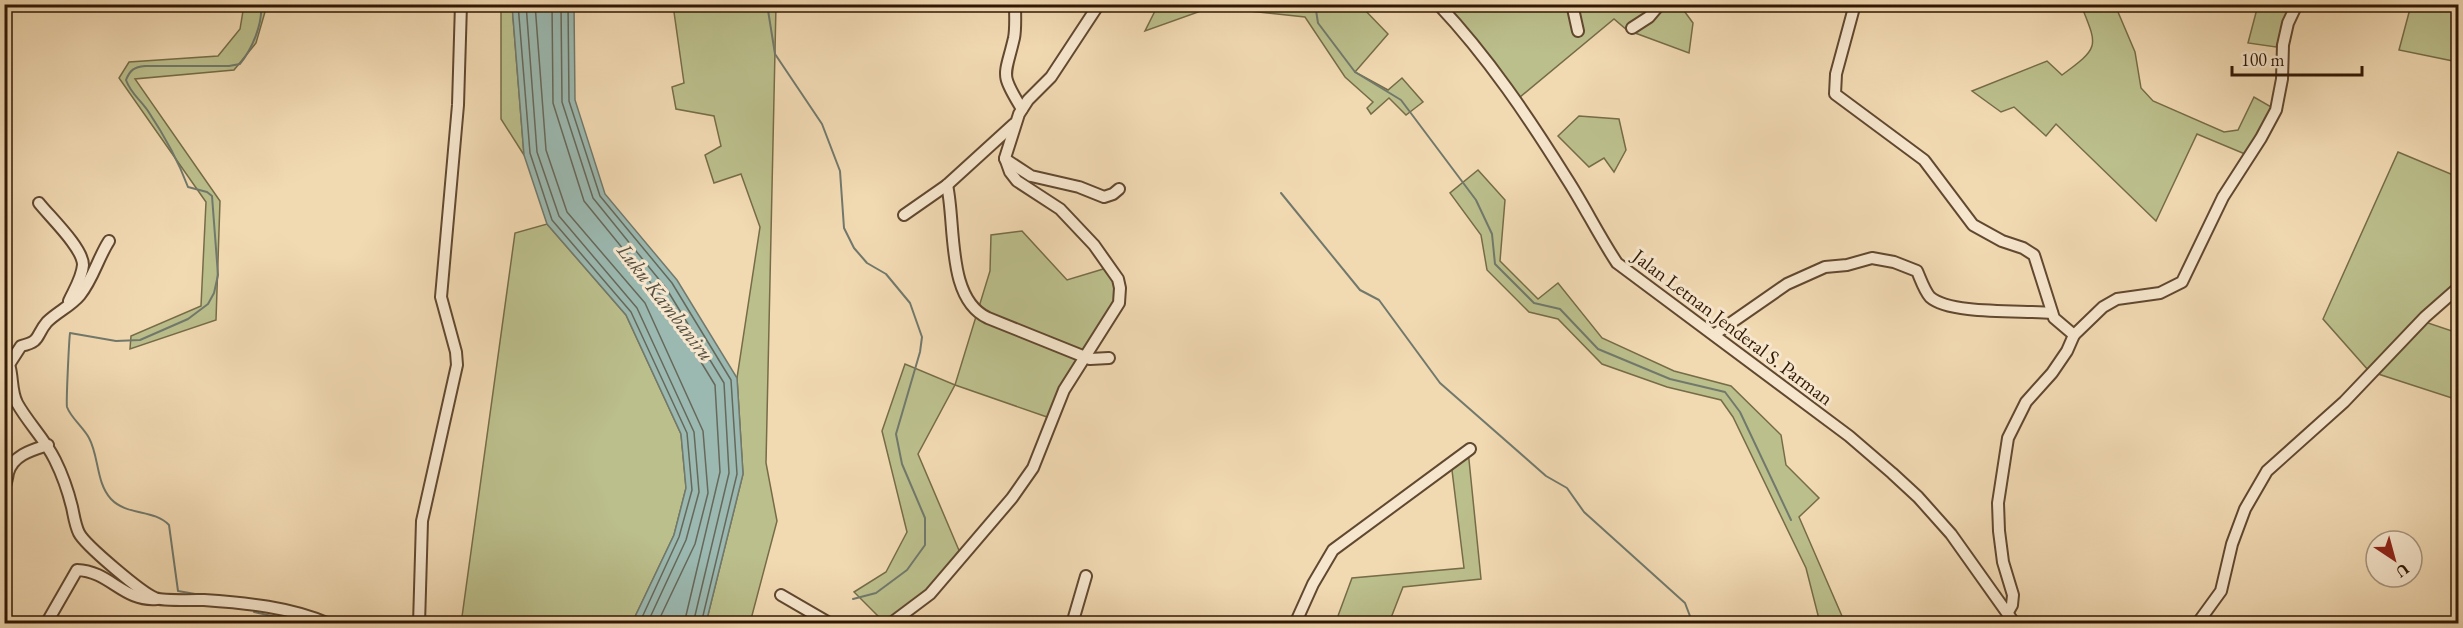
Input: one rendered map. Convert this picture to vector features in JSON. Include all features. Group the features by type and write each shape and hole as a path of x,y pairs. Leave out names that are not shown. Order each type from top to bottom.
{"street":[{"path":"418,624 422,521 457,366 456,352 441,297 458,105 461,4"},
{"path":"1015,4 1014,38 1004,69 1009,88 1022,109"},
{"path":"890,624 930,594 1012,498 1033,468 1052,418 1083,356 1119,303 1118,279 1080,228 1060,209 1017,181 1010,172 1005,158 1022,109 1052,77 1099,4"},
{"name":"Jalan Letnan Jenderal S. Parman","path":"1438,4 1508,90 1579,198 1597,233 1617,262 1849,436 1918,497 1951,534 2015,624"},
{"path":"1572,4 1578,31"},
{"path":"1632,28 1649,17 1659,4"},
{"path":"1855,4 1836,74 1836,94 1924,160 1945,184 1973,225 2002,242 2023,248 2034,255 2052,313 2064,328 2074,335"},
{"path":"2008,612 2012,605 2013,595 2004,562 1999,531 1998,503 2008,438 2026,402 2052,373 2067,351 2074,335 2103,307 2117,299 2160,293 2182,282 2223,197 2265,132 2276,110 2282,78 2283,45 2288,23 2297,4"},
{"path":"904,215 947,185 1016,122"},
{"path":"1005,158 1031,176 1079,187 1104,197 1119,189"},
{"path":"947,185 959,278 971,306 978,314 1090,359 1109,358"},
{"path":"39,203 76,248 83,263 78,284 64,309"},
{"path":"109,240 84,288 64,309 54,315 34,343 21,346 7,359 13,392 18,403 48,445 67,488 80,535 93,550 132,583 157,599"},
{"path":"1715,334 1787,284 1818,270 1872,258 1894,262 1917,272 1926,291 1942,304 1971,309 2052,313"},
{"path":"2197,624 2221,591 2232,544 2245,509 2268,471 2344,402 2425,317 2458,288"},
{"path":"4,488 8,471 16,460 23,454 48,445"},
{"path":"1295,624 1313,584 1333,550 1470,449"},
{"path":"46,624 77,570 100,574 136,598 219,601 279,608 298,612 329,624"},
{"path":"1072,624 1086,576"},
{"path":"781,595 831,624"}],"green space":[{"path":"1455,4 1690,4 1682,8 1693,23 1689,53 1627,30 1614,19 1514,102 1446,15"},
{"path":"244,5 267,5 256,43 234,70 135,79 220,201 216,320 130,349 131,336 201,306 206,202 119,78 129,62 218,56 240,29"},
{"path":"501,5 512,5 524,155 501,119"},
{"path":"673,5 776,5 766,463 777,521 750,623 706,623 743,474 737,378 760,227 741,174 714,183 705,155 721,146 714,116 676,109 672,87 684,83"},
{"path":"1158,5 1360,5 1388,34 1355,72 1388,90 1402,78 1423,102 1406,115 1389,98 1371,114 1367,108 1373,102 1345,77 1305,17 1212,7 1145,31"},
{"path":"2081,5 2115,5 2135,52 2141,88 2153,101 2224,132 2238,130 2254,97 2273,108 2245,154 2197,134 2156,221 2056,124 2046,136 2014,107 2001,112 1972,91 2047,61 2062,75 2074,66 2089,52 2092,45 2091,30"},
{"path":"2258,5 2292,5 2276,47 2248,43"},
{"path":"2411,5 2458,5 2458,62 2399,50"},
{"path":"1579,116 1619,119 1626,150 1614,172 1604,158 1589,167 1558,136"},
{"path":"2398,152 2458,177 2458,286 2419,320 2458,333 2458,400 2369,371 2323,319"},
{"path":"1478,170 1505,200 1500,261 1538,299 1558,283 1602,338 1674,371 1731,386 1781,435 1786,465 1819,498 1799,517 1845,623 1820,623 1806,568 1733,417 1721,400 1667,387 1602,364 1558,319 1529,312 1487,270 1481,235 1450,193"},
{"path":"547,224 626,315 681,434 686,488 674,535 632,623 461,624 515,233"},
{"path":"1022,231 1067,280 1110,267 1116,277 1116,304 1050,418 955,385 990,271 991,235"},
{"path":"905,364 955,385 918,454 961,555 928,592 885,623 854,592 886,572 907,532 882,431"},
{"path":"1468,450 1481,579 1403,587 1389,623 1335,624 1352,578 1464,568 1451,462"}],"water":[{"name":"Luku Kambaniru","path":"512,5 574,5 575,100 605,194 677,280 737,378 743,474 706,623 632,623 674,535 686,488 681,434 626,315 547,224 524,155"}],"waterway":[{"path":"201,595 178,591 169,525 156,517 117,504 106,493 89,438 67,407 70,333 116,341 140,340 188,319 208,304 214,293 218,275 212,196 207,192 188,187 165,138 126,80 135,68 141,66 240,64 256,36 261,4"},
{"path":"767,4 775,54 822,124 840,171 844,228 854,248 867,263 886,274 910,303 922,337 920,352 896,434 902,464 925,518 925,545 907,570 876,593 853,599"},
{"path":"1315,4 1318,23 1355,72 1401,100 1476,200 1492,234 1495,264 1534,303 1560,309 1598,349 1670,379 1725,392 1740,412 1791,520"},
{"path":"1281,193 1360,290 1379,300 1440,383 1546,476 1567,488 1584,512 1685,603 1693,624"},
{"path":"255,609 254,612 307,624"}]}
